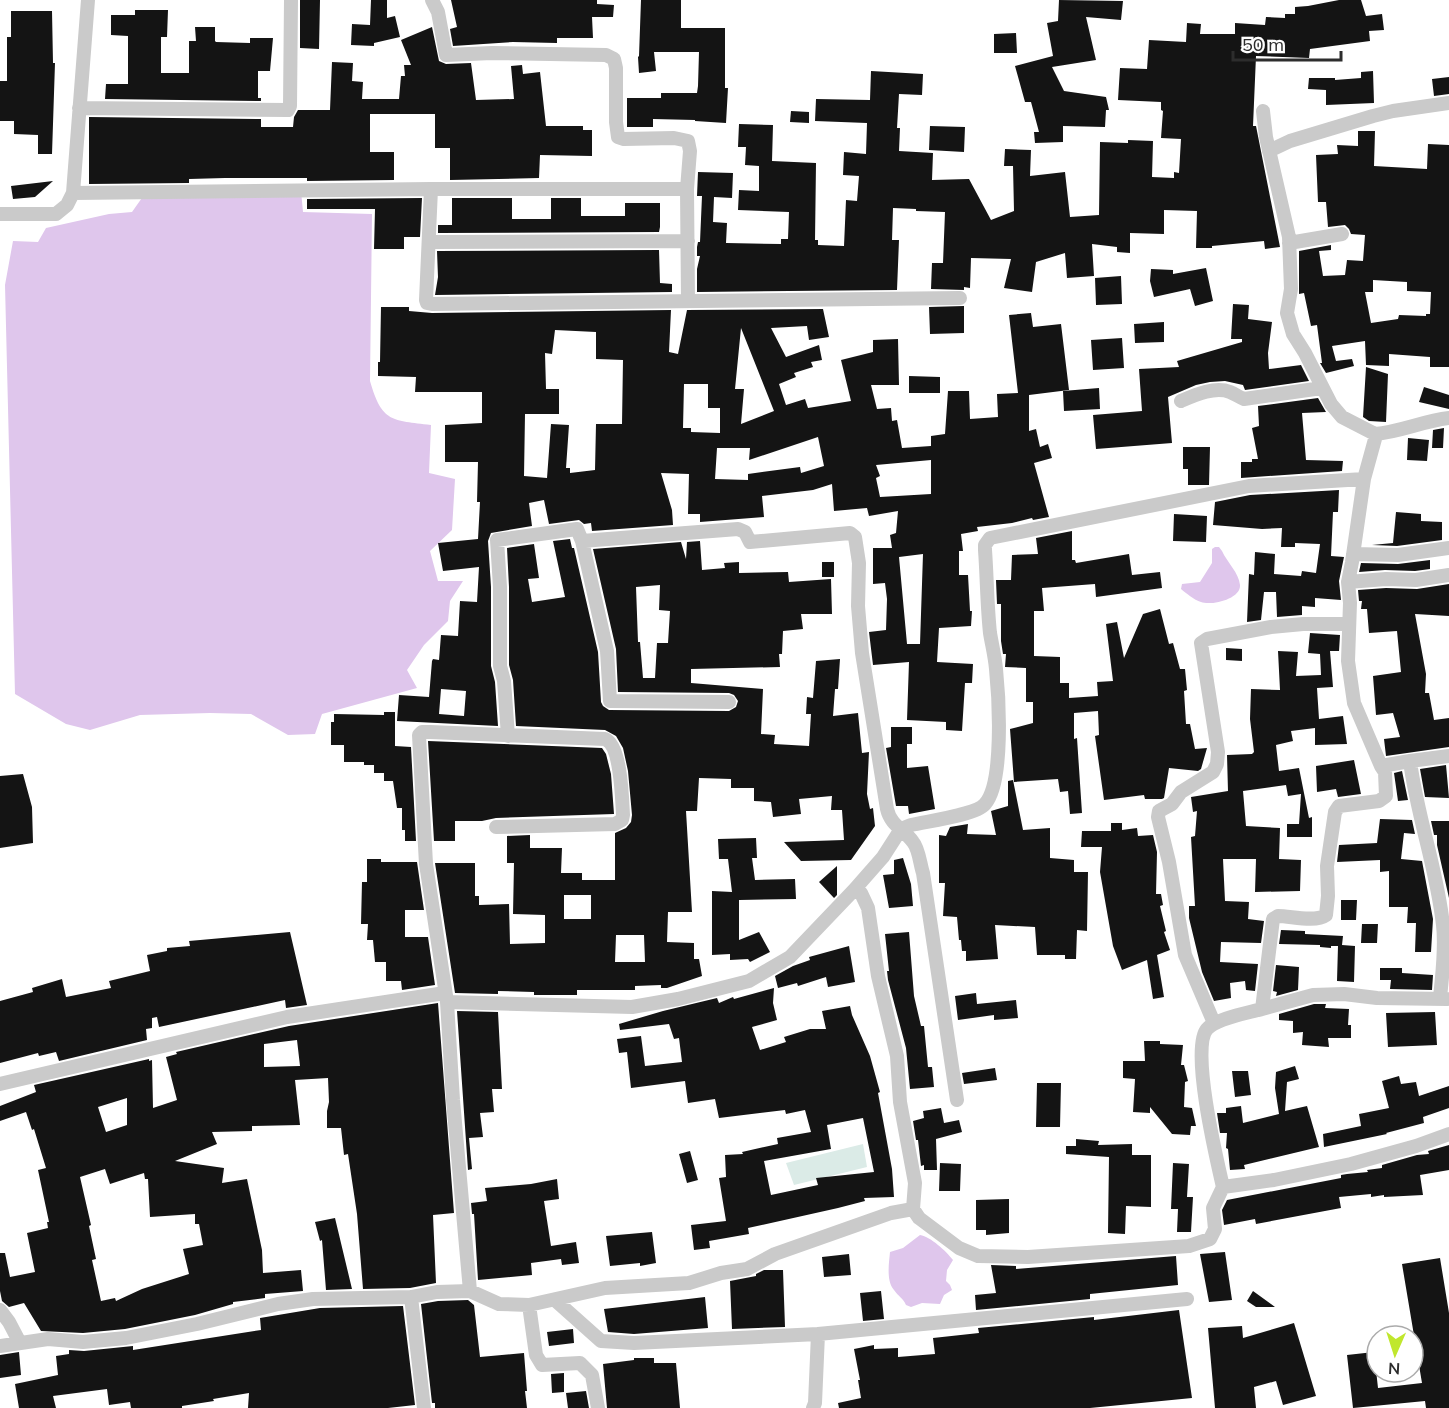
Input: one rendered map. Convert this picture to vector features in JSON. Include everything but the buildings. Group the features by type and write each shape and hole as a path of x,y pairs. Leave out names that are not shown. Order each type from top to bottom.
{"street":[{"path":"0,213 56,214 67,205 73,193 88,0"},
{"path":"79,108 288,110 290,106 291,0"},
{"path":"432,0 438,12 446,55 492,53 606,55 614,59 618,137 624,139 674,138 688,141 690,151 687,189 688,301"},
{"path":"1269,151 1290,141 1373,116 1449,103"},
{"path":"1263,111 1269,151 1280,193 1289,243 1291,289 1287,313 1293,334 1322,388 1341,417 1375,434 1389,433 1449,418"},
{"path":"431,189 426,300 428,304 960,298"},
{"path":"73,193 687,189"},
{"path":"1289,243 1342,234"},
{"path":"430,242 688,241"},
{"path":"1181,400 1201,393 1224,390 1244,399 1322,388"},
{"path":"1262,1009 1273,919 1278,916 1323,918 1326,915 1327,866 1335,812 1339,806 1379,801 1386,796 1385,772 1354,703 1348,661 1350,603 1347,582 1364,479 1375,434"},
{"path":"0,1084 287,1017 446,998 632,1007 678,999 749,981 790,957 883,857 902,829 978,810 986,803 992,792 998,766 998,727 996,667 990,632 985,550 985,545 990,538 1249,486 1364,479"},
{"path":"508,736 504,681 500,666 500,587 496,540 578,529 607,651 610,700 729,702"},
{"path":"582,541 738,529 745,532 750,542 850,533 855,537 859,563 858,606 862,652 889,818 915,844 923,873 957,1100"},
{"path":"1353,554 1398,555 1449,548"},
{"path":"1347,582 1386,579 1416,580 1449,575"},
{"path":"1214,1023 1185,955 1169,862 1158,817 1159,811 1172,804 1181,792 1213,772 1217,764 1218,752 1201,643 1207,639 1271,627 1348,624"},
{"path":"470,1291 446,998 426,864 419,735 422,732 430,732 605,739 613,745 621,780 622,820 615,824 496,826"},
{"path":"1381,766 1449,756"},
{"path":"854,890 861,893 868,909 878,976 897,1056 900,1102 915,1183 913,1209 919,1218 959,1248 978,1256 1028,1257 1189,1246 1210,1239 1215,1229 1213,1208 1223,1187 1211,1134 1202,1068 1201,1042 1205,1031 1214,1023 1313,995 1344,993 1377,998 1445,999 1443,926 1445,905 1418,810 1410,761"},
{"path":"1223,1187 1351,1164 1416,1146 1449,1134"},
{"path":"0,1346 48,1340 83,1342 126,1338 197,1324 278,1304 313,1299 411,1297 437,1292 470,1291 499,1304 529,1305 605,1288 689,1283 747,1269 775,1254 891,1213 913,1209"},
{"path":"411,1297 424,1408"},
{"path":"555,1300 601,1341 634,1343 818,1335 1187,1299"},
{"path":"529,1305 536,1355 542,1365 580,1363 592,1374 598,1408"},
{"path":"0,1311 9,1322 20,1343"},
{"path":"813,1408 818,1335"}],"shaded area":[{"path":"301,191 303,212 372,214 370,381 374,395 384,412 390,417 431,425 429,473 455,479 452,530 430,551 438,581 463,581 450,601 448,621 424,645 407,670 417,688 322,714 315,734 288,735 251,714 140,715 90,730 66,724 15,694 5,285 13,241 38,242 46,228 109,214 132,212 144,195"},
{"path":"1219,547 1237,576 1239,590 1231,598 1225,600 1201,602 1181,589 1182,584 1200,582 1212,563 1212,549"},
{"path":"863,1144 867,1167 794,1185 786,1163"},
{"path":"920,1235 929,1238 953,1260 947,1270 946,1281 952,1290 944,1295 940,1304 922,1303 911,1307 906,1305 891,1286 890,1252 903,1248"}]}
